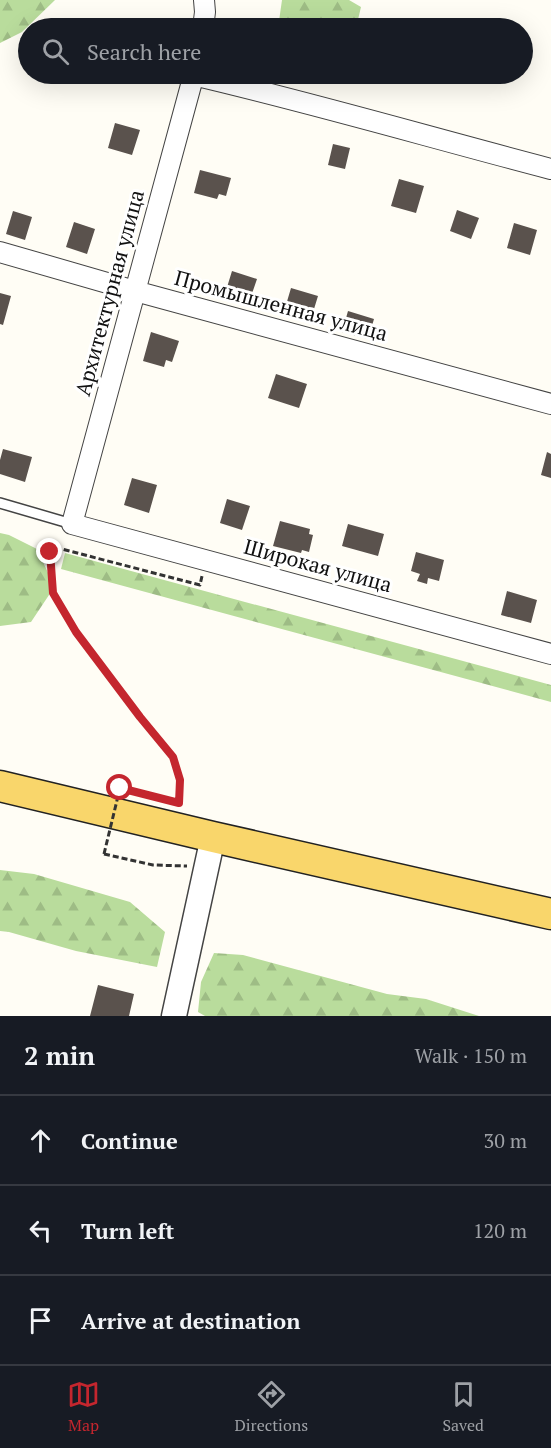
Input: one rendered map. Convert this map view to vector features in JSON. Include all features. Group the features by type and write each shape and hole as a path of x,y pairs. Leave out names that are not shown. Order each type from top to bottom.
{"main road":[{"path":"0,786 551,914"}],"street":[{"path":"203,18 204,0"},
{"name":"Архитектурная улица","path":"72,524 189,84"},
{"path":"232,84 551,170"},
{"name":"Промышленная улица","path":"0,252 551,404"},
{"name":"Широкая улица","path":"72,524 551,654"},
{"path":"174,1016 213,837"}],"lane":[{"path":"0,503 72,524"}],"path":[{"path":"153,865 104,854 120,788 179,803 180,780 173,757 76,632 53,593 50,552 54,547 200,585 206,561"}],"green space":[{"path":"0,0 55,0 36,18 18,18 18,34 0,43"},
{"path":"282,0 349,0 361,7 358,18 279,18"},
{"path":"0,533 37,549 49,575 49,595 31,622 0,626"},
{"path":"65,553 551,685 551,702 61,569"},
{"path":"0,870 34,874 130,902 165,932 157,967 76,951 0,931"},
{"path":"214,953 243,955 387,994 426,999 479,1016 205,1016 198,1012 201,982"}],"building":[{"path":"115,123 140,130 132,155 108,148"},
{"path":"333,144 350,148 345,169 328,165"},
{"path":"200,170 231,178 226,196 219,194 217,199 194,193"},
{"path":"399,179 424,186 416,213 391,206"},
{"path":"457,210 479,218 471,239 450,231"},
{"path":"13,211 32,217 25,240 6,234"},
{"path":"74,222 95,229 87,254 66,247"},
{"path":"514,223 537,230 530,255 507,248"},
{"path":"232,271 257,279 248,305 224,297"},
{"path":"291,288 318,296 310,322 283,315"},
{"path":"0,293 11,296 3,325 0,324"},
{"path":"348,311 374,319 368,339 342,332"},
{"path":"151,332 179,341 172,362 166,360 164,367 143,361"},
{"path":"276,374 307,384 299,408 268,398"},
{"path":"3,449 32,457 25,482 0,474"},
{"path":"547,452 551,454 551,478 541,475"},
{"path":"132,478 157,485 149,513 124,505"},
{"path":"227,499 250,506 242,530 220,523"},
{"path":"280,521 310,529 309,534 313,535 309,552 302,550 301,553 273,546"},
{"path":"348,524 384,534 378,556 342,546"},
{"path":"416,552 444,560 439,581 428,578 427,584 417,581 420,574 411,571"},
{"path":"507,591 537,600 531,623 501,615"},
{"path":"98,985 134,994 129,1016 90,1016"}],"route":[{"path":"50,552 53,593 76,632 173,757 180,780 179,803 120,788"}]}
